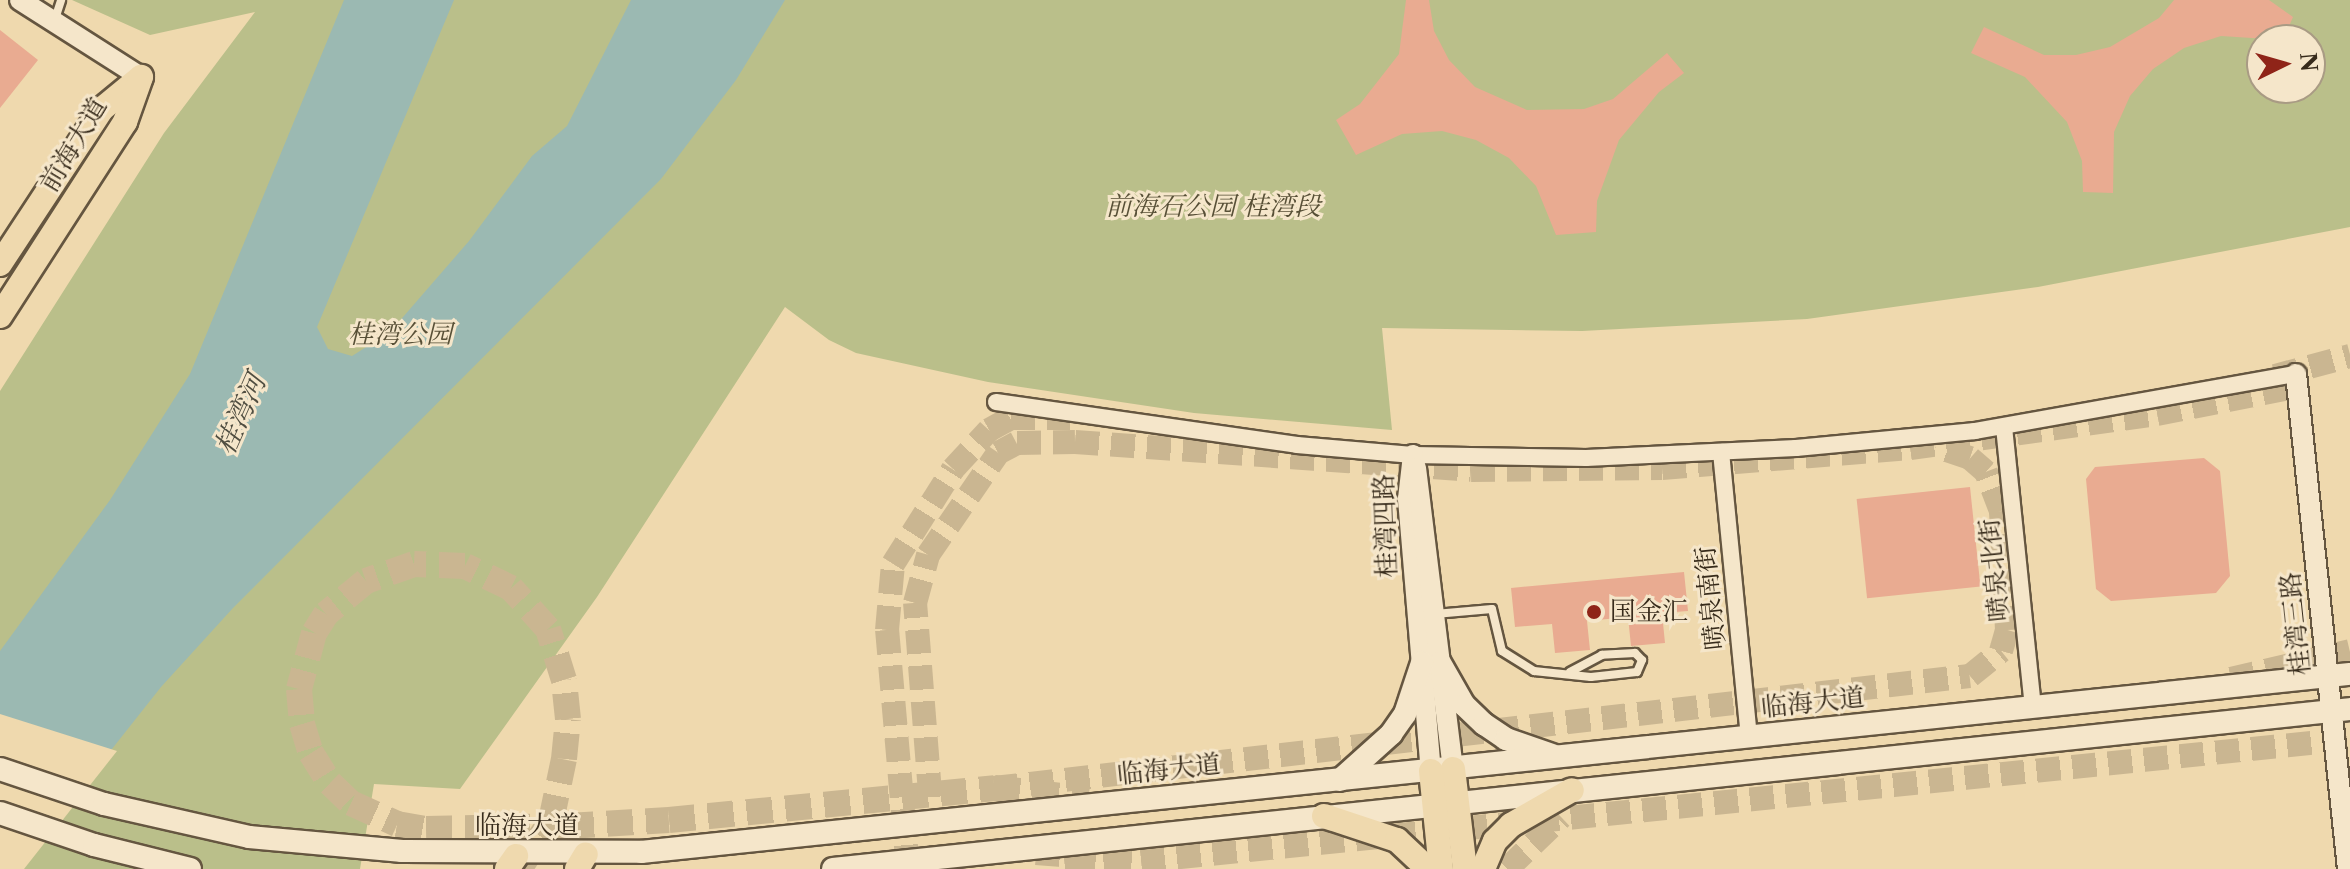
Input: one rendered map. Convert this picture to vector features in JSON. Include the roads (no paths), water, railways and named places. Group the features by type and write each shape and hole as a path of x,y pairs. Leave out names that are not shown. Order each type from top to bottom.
{"main road":[{"name":"前海大道","path":"0,264 102,109 141,77"},
{"name":"前海大道","path":"0,316 125,122 141,77"},
{"path":"1339,781 1391,734 1431,663 1464,705 1484,724 1506,739 1561,757"},
{"name":"临海大道","path":"0,769 181,824 249,837 511,862 581,862 2339,675"},
{"path":"833,869 928,864 1324,816 2341,710"},
{"name":"桂湾四路","path":"1442,770 1446,804 1465,869"},
{"path":"1483,869 1495,841 1511,825 1572,790"},
{"name":"桂湾四路","path":"1441,869 1446,804"},
{"path":"0,813 94,845 190,869"},
{"path":"1324,816 1397,840 1428,869"}],"street":[{"path":"20,0 58,10 141,77"},
{"path":"996,402 1155,427 1413,455 1586,458 1721,452 2004,427 2296,374"},
{"name":"桂湾三路","path":"2296,374 2339,675 2348,869"},
{"name":"喷泉北街","path":"2004,427 2033,708"},
{"name":"喷泉南街","path":"1721,452 1749,738"},
{"name":"桂湾四路","path":"1413,455 1423,497 1434,614 1431,663"},
{"name":"桂湾四路","path":"1413,455 1408,499 1431,663 1442,770"}],"lane":[{"path":"1434,614 1492,609 1500,644 1512,661 1541,673 1570,672 1591,677 1634,672 1642,660 1635,653 1602,655 1570,672"}],"water":[{"name":"桂湾河","path":"344,0 454,0 317,327 328,349 352,356 390,332 469,241 532,156 567,126 631,0 785,0 736,80 661,179 233,608 161,687 32,850 0,869 0,651 110,500 190,374"}],"tunnel":[{"path":"2275,376 2350,356"},
{"path":"936,869 915,603 928,555 998,453 1017,443 1075,442 1471,470 1662,468 1910,448 2157,414 2305,385"},
{"path":"908,869 887,630 893,564 953,469 989,430 1011,418 1070,418"},
{"path":"994,788 1970,676 2001,651 2007,630 2001,511 1986,472 1970,458 1936,446"},
{"path":"519,869 551,821 564,759 568,719 564,680 548,629 511,588 465,566 414,564 366,581 326,614 314,633 299,689 302,724 311,753 330,783 351,803 397,824 426,829 568,826 669,820 994,788 1088,799"},
{"path":"2231,679 2350,651"},
{"path":"1036,853 1141,861 2350,739"},
{"path":"1507,869 1561,817"},
{"path":"1065,869 1141,861"}],"place":[{"name":"国金汇","path":"1594,612"}],"park label":[{"name":"前海石公园 桂湾段","path":"1213,207"},
{"name":"桂湾公园","path":"400,335"}]}
